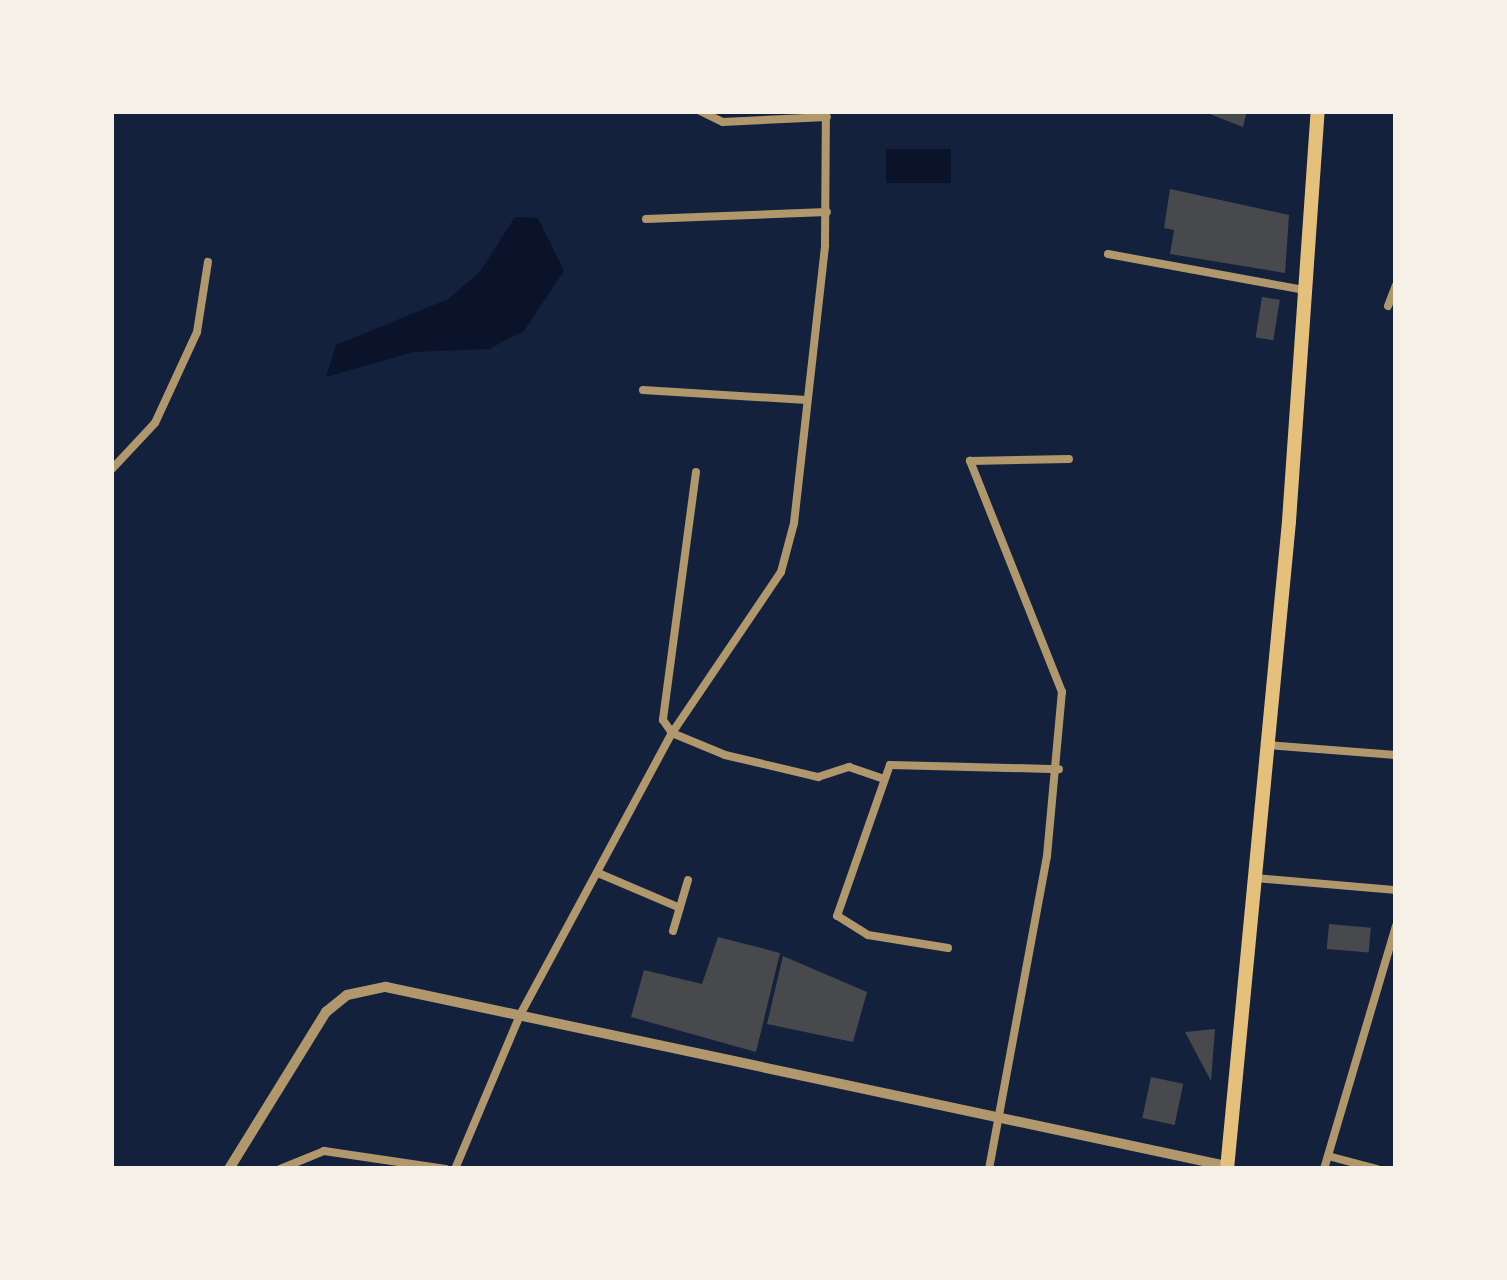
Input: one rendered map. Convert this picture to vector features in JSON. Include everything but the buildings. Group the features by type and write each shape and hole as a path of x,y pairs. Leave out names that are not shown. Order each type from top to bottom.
{"main road":[{"path":"1227,1167 1318,111"}],"street":[{"path":"280,1169 324,1151 450,1169 520,1015 672,733 781,572 807,400 827,212 826,114 743,116 700,111"},
{"path":"646,219 827,212"},
{"path":"1108,254 1305,290"},
{"path":"111,470 155,423 196,332 208,262"},
{"path":"1388,306 1396,285"},
{"path":"644,390 807,400"},
{"path":"989,1169 1059,770 1062,692 970,461 1069,459"},
{"path":"696,472 663,720 672,733 725,755 818,777 849,766 881,778"},
{"path":"1266,745 1396,755"},
{"path":"948,948 868,935 837,916 881,778 898,760 1059,770"},
{"path":"598,873 680,908"},
{"path":"1255,878 1396,890"},
{"path":"673,931 688,880"},
{"path":"1324,1169 1396,926"},
{"path":"229,1169 326,1012 346,995 399,987 1227,1167"},
{"path":"1328,1156 1377,1169"}],"water":[{"path":"886,149 951,149 951,183 886,183"},
{"path":"515,217 538,218 564,271 524,331 489,349 414,352 326,377 336,345 448,299 479,273"}]}
